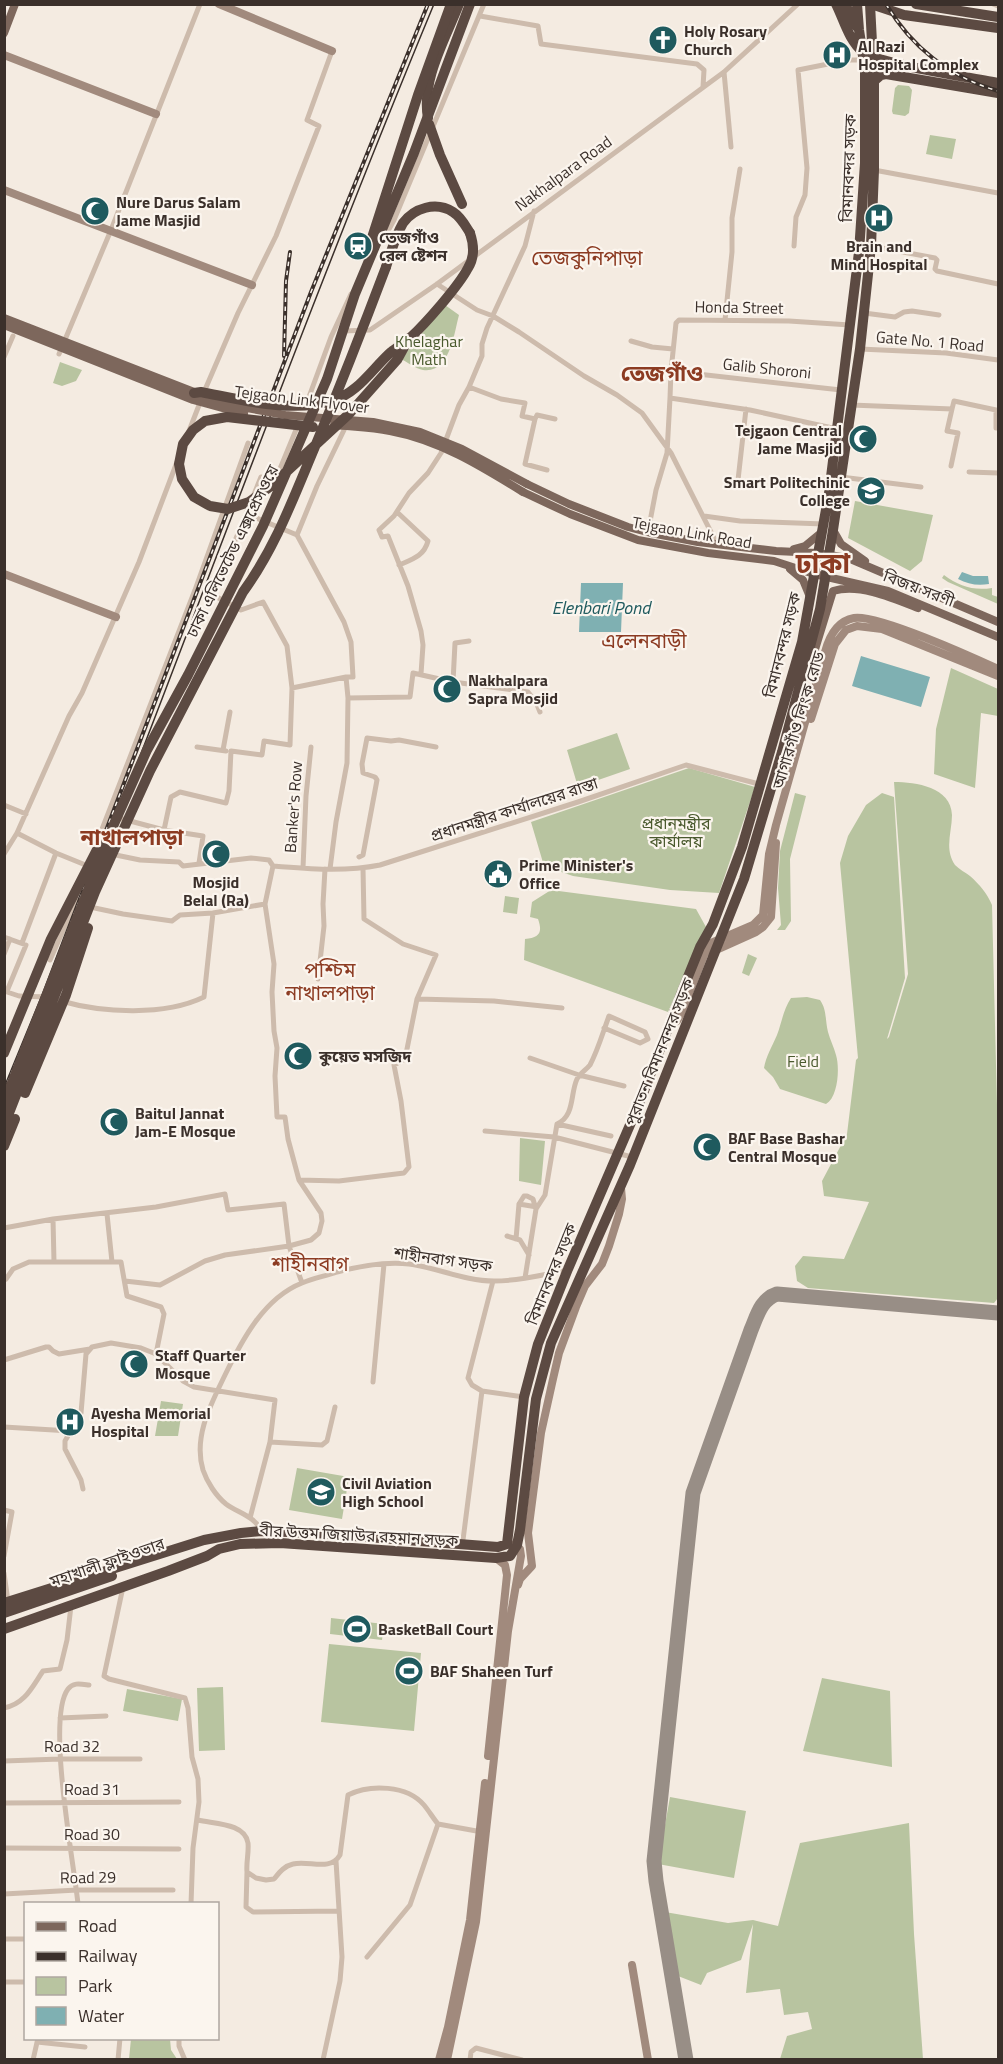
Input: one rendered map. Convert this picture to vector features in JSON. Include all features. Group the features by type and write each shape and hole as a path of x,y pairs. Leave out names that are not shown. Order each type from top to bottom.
{"highway":[{"path":"355,294 392,170 452,4"},
{"path":"344,427 332,427 322,428 307,427 226,417 205,421 193,430 183,444 179,464 182,479 194,497 210,506 228,509 249,502 271,486 330,432 336,426 349,414 397,360 409,338 468,268 473,252 469,221 429,124 426,101 431,77 459,4"},
{"name":"ঢাকা এলিভেটেড এক্সপ্রেসওয়ে","path":"4,1103 111,819 188,675 268,516 327,379 355,294 414,153 471,4"},
{"path":"836,4 851,36 866,56 999,83"},
{"path":"845,4 859,30"},
{"path":"857,4 859,30 866,56"},
{"path":"871,4 904,15 999,28"},
{"name":"বিমানবন্দর সড়ক","path":"507,1551 524,1397 538,1344 639,1104 700,947 713,924 742,847 802,642 817,553 841,477 860,349 871,246 874,170 866,56 871,4"},
{"path":"916,4 966,8 999,17"},
{"name":"বিমানবন্দর সড়ক","path":"829,554 826,529 860,252 865,163 874,81 866,56"},
{"path":"874,81 886,74 999,93"},
{"name":"ঢাকা এলিভেটেড এক্সপ্রেসওয়ে","path":"4,1124 95,892 150,771 243,592 283,525 361,333 395,240 409,216 424,208 438,206 453,212 470,233"},
{"path":"194,393 201,392 261,403 316,405 335,400 357,387 392,351 409,338"},
{"name":"পুরাতন বিমানবন্দর সড়ক","path":"507,1551 520,1530 530,1440 542,1374 561,1318 621,1186 734,905 796,700 819,609 829,554"},
{"path":"4,1053 51,939 111,819"},
{"path":"4,1146 75,968 92,915 95,892"},
{"path":"722,901 734,905"},
{"path":"713,924 723,933"},
{"path":"616,1156 631,1161"},
{"name":"বীর উত্তম জিয়াউর রহমান সড়ক","path":"4,1629 207,1556 219,1544 261,1531 507,1551"},
{"name":"বীর উত্তম জিয়াউর রহমান সড়ক","path":"7,1602 194,1543 261,1542 507,1551"},
{"name":"মহাখালী ফ্লাইওভার","path":"4,1613 219,1544"},
{"name":"মহাখালী ফ্লাইওভার","path":"4,1620 219,1544"}],"main road":[{"path":"4,33 15,4"},
{"path":"219,4 332,51"},
{"path":"4,55 156,114"},
{"path":"4,190 252,285"},
{"name":"Tejgaon Link Flyover","path":"4,318 225,404 254,410 373,422 420,432 473,454 525,488"},
{"name":"Tejgaon Link Flyover","path":"4,325 213,406 283,421 389,431 433,443 525,488"},
{"name":"Tejgaon Link Road","path":"525,488 628,527 648,532 717,544 829,554"},
{"name":"Tejgaon Link Road","path":"525,488 570,514 645,542 774,561 826,576"},
{"path":"776,551 805,546 826,529 841,544 880,571"},
{"path":"645,542 648,532"},
{"name":"বিজয় সরণী","path":"829,554 848,558 999,622"},
{"path":"774,561 794,571 803,580 810,598"},
{"path":"4,574 116,617"},
{"name":"বিজয় সরণী","path":"826,576 888,591 999,637"},
{"path":"796,700 815,653 833,591 852,589 925,610 936,610"},
{"name":"আগারগাঁও লিংক রোড","path":"723,933 739,932 753,925 763,915 769,854 776,825 827,643 837,627 854,618 878,621 999,669"},
{"name":"আগারগাঁও লিংক রোড","path":"716,950 756,932 771,917 773,867 779,827 835,644 846,630 857,626 882,629 999,675"},
{"name":"বিমানবন্দর সড়ক","path":"670,1026 681,1014 708,947 723,933"},
{"path":"439,2060 470,1920 514,1597 528,1533 541,1433 559,1353 585,1286 605,1258 619,1214 622,1199 621,1186"},
{"path":"514,1597 520,1579 532,1566 528,1533"},
{"path":"447,2060 476,1922 507,1575 507,1551 520,1549 520,1563"},
{"path":"632,1965 648,2060"}],"street":[{"path":"59,354 201,4"},
{"path":"197,747 262,755 264,741 290,745 292,688 287,646 263,602 241,610 213,595 261,477 275,482 345,304 394,220 484,4"},
{"name":"Nakhalpara Road","path":"331,337 337,332 370,330 437,284 724,72 798,4"},
{"path":"993,4 999,6"},
{"path":"480,16 538,26 541,44 697,64 704,70 703,87"},
{"path":"4,854 7,844 17,833 26,814 116,617 201,399 238,314 276,236 319,126 307,120 332,51"},
{"path":"794,246 796,217 805,195 807,168 798,70 866,56"},
{"path":"724,72 731,147"},
{"path":"725,320 732,252 732,218 740,169"},
{"path":"874,170 999,193"},
{"path":"421,674 423,645 408,586 388,536 382,537 379,530 397,512 441,453 459,405 482,356 482,344 493,316 525,246 534,211"},
{"path":"871,246 935,258 937,271 999,284"},
{"path":"437,284 477,309 493,316 617,395 649,421 668,447 717,544"},
{"path":"864,313 895,317 912,311 939,315"},
{"name":"Honda Street","path":"670,371 677,321 725,320 852,325"},
{"path":"4,357 13,336"},
{"path":"631,341 652,347 673,349"},
{"name":"Gate No. 1 Road","path":"860,349 946,353 999,360"},
{"path":"648,532 668,447 670,371"},
{"name":"Galib Shoroni","path":"670,371 843,390"},
{"path":"469,387 501,399 525,403 522,416 535,419"},
{"path":"670,398 746,409 837,429"},
{"path":"951,466 958,434 947,431 954,401 996,410 996,428 999,428"},
{"path":"851,405 952,409"},
{"path":"738,480 746,409"},
{"path":"547,470 525,464 537,415 555,419"},
{"path":"301,420 375,426 444,444"},
{"path":"297,535 316,486 344,427"},
{"path":"50,960 67,924 94,849 111,819 248,443"},
{"path":"969,472 999,472"},
{"path":"841,477 921,487"},
{"path":"397,512 428,541 426,549 418,557 399,565"},
{"path":"247,514 297,535 338,610 351,642 353,677 292,688"},
{"path":"704,516 826,529"},
{"path":"453,682 455,643 469,641"},
{"path":"348,698 410,696 413,674 421,674 453,682 528,692 540,712"},
{"path":"318,979 324,926 323,904 347,763 346,677"},
{"path":"223,750 230,712"},
{"path":"360,857 363,855 377,780 363,773 362,764 367,738 399,740 436,747"},
{"name":"Banker's Row","path":"303,868 311,747"},
{"path":"164,830 171,797 180,792 226,803 229,791 231,751"},
{"name":"প্রধানমন্ত্রীর কার্যালয়ের রাস্তা","path":"94,849 140,860 179,862 183,866 193,867 199,863 251,858 269,860 273,866 363,868 398,861 686,765 759,784"},
{"path":"4,805 26,814"},
{"path":"111,819 203,836 199,863"},
{"path":"17,833 88,866"},
{"path":"22,943 56,853"},
{"path":"4,1124 111,854"},
{"path":"125,1281 160,1285 205,1261 225,1255 289,1246 311,1240 319,1233 321,1213 298,1180 285,1117 277,1117 275,1076 277,1048 272,992 274,964 266,904 273,866"},
{"path":"298,1180 339,1181 404,1173 409,1167 394,1065 405,1059 417,999 436,955 403,944 364,919 363,868"},
{"path":"90,907 172,921 180,915 213,913 266,904"},
{"path":"4,954 7,938 26,945 6,991 19,996 43,996 89,1008 113,1010 175,1007 204,997 213,913"},
{"path":"417,999 494,1001 562,1008"},
{"path":"557,1124 564,1121 568,1115 576,1081 589,1066 609,1016 645,1032 648,1039 662,1045"},
{"path":"604,1028 640,1043 648,1039"},
{"path":"530,1058 579,1075 624,1086"},
{"path":"557,1124 611,1136"},
{"path":"525,1278 536,1206 545,1195 557,1124"},
{"path":"485,1131 554,1137 616,1156"},
{"path":"4,1228 53,1219 107,1214 225,1194 228,1210 284,1204 289,1246 302,1283"},
{"path":"516,1239 519,1203 536,1206"},
{"path":"107,1214 112,1262"},
{"path":"53,1219 54,1262"},
{"path":"507,1236 520,1240 529,1255"},
{"path":"6,1279 13,1269 29,1262 121,1262 127,1296 161,1308 164,1314 156,1354"},
{"path":"373,1382 384,1264"},
{"name":"শাহীনবাগ সড়ক","path":"261,1531 250,1518 225,1503 210,1484 203,1468 200,1442 205,1421 234,1355 249,1330 267,1308 283,1294 302,1283 358,1266 409,1264 493,1281 525,1278 568,1269"},
{"path":"493,1281 468,1378 472,1385 482,1391 524,1397"},
{"path":"4,1360 46,1347 59,1354 90,1349 100,1344 119,1343 156,1354 183,1381 194,1387 275,1400 270,1442 250,1518"},
{"path":"83,1489 81,1480 65,1449 65,1440 81,1413 86,1354 90,1349"},
{"path":"463,1540 482,1391"},
{"path":"270,1442 322,1445 327,1441 335,1407"},
{"path":"4,1427 70,1431"},
{"path":"4,1510 12,1512 4,1556"},
{"path":"4,1573 7,1602"},
{"path":"123,1587 104,1676 185,1698 188,1708 192,1757 198,1779 198,1820 193,1848 191,1902"},
{"path":"4,1708 15,1706 31,1692 43,1671 60,1669 67,1640 71,1606"},
{"path":"78,1902 64,1803 60,1758 60,1718 65,1695 69,1688 75,1684 89,1684"},
{"path":"60,1718 106,1716"},
{"name":"Road 32","path":"4,1761 60,1758 140,1760"},
{"path":"247,1872 256,1878 266,1880 274,1879 284,1868 293,1864 326,1865 336,1861 340,1855 348,1795 357,1790 381,1788 404,1791 423,1803 438,1824 483,1832"},
{"name":"Road 31","path":"4,1803 179,1802"},
{"path":"198,1820 237,1828 246,1835 248,1844 246,1907 253,1911 339,1911"},
{"path":"367,1957 410,1905 438,1824"},
{"name":"Road 30","path":"4,1848 179,1849"},
{"path":"323,2060 340,1981 342,1957 336,1861"},
{"name":"Road 29","path":"4,1894 76,1890 173,1890"},
{"path":"4,1939 24,1939"},
{"path":"4,1982 24,1982"},
{"path":"33,2060 37,2040 85,2047"},
{"path":"118,2060 120,2040"},
{"path":"179,2040 178,2046 185,2060"},
{"path":"470,2060 471,2052 476,2048 522,2060"}],"green space":[{"path":"898,85 909,86 912,90 909,113 905,116 893,114 892,111 895,88"},
{"path":"930,135 956,139 952,159 926,154"},
{"name":"Khelaghar Math","path":"445,305 459,315 453,341 445,359 432,370 423,370 401,359"},
{"path":"60,362 82,370 76,381 62,386 53,383"},
{"path":"855,501 933,515 922,561 910,571 848,538"},
{"path":"944,575 966,587 992,588 992,595 998,597 998,604 948,582 942,578"},
{"path":"951,668 998,689 998,716 981,713 975,788 934,774 936,729"},
{"path":"617,733 630,769 578,787 567,750"},
{"name":"প্রধানমন্ত্রীর কার্যালয়","path":"689,768 755,787 719,893 670,890 573,876 544,866 531,822"},
{"path":"894,782 922,785 939,792 946,798 952,815 949,847 952,859 955,865 980,886 992,905 998,1144 998,1298 994,1303 808,1288 797,1281 795,1266 803,1256 844,1259 869,1202 824,1196 822,1181 847,1134 858,1058 840,863 848,836 866,805 882,793 894,797 905,978 887,1039 908,974"},
{"path":"795,793 806,796 790,859 791,921 785,930 777,930 781,925 778,888 780,851"},
{"path":"551,890 696,909 706,927 668,1012 524,960 525,939 537,936 540,931 538,919 530,917 532,902"},
{"path":"505,896 519,898 517,914 503,912"},
{"path":"748,954 757,958 749,976 742,973"},
{"name":"Field","path":"807,997 820,1000 822,1004 837,1061 838,1074 835,1089 826,1104 780,1089 764,1068 791,998"},
{"path":"520,1138 545,1141 541,1185 519,1181"},
{"path":"161,1401 183,1404 178,1436 155,1436"},
{"path":"297,1468 349,1477 342,1519 289,1510"},
{"name":"BasketBall Court","path":"331,1618 384,1624 382,1640 330,1634"},
{"path":"329,1644 421,1653 414,1731 321,1722"},
{"path":"822,1678 890,1691 892,1767 803,1751"},
{"path":"223,1687 225,1750 199,1751 197,1688"},
{"path":"127,1689 182,1699 178,1721 123,1711"},
{"path":"670,1797 746,1811 734,1878 658,1864"},
{"path":"909,1823 923,2059 780,2059 787,2036 812,2029 808,2012 784,2015 780,1989 746,1993 753,1924 741,1960 707,1973 701,1985 678,1976 665,1912 728,1923 753,1920 778,1926 800,1843"},
{"path":"131,2040 170,2040 171,2050 177,2059 129,2059"}],"water":[{"path":"962,572 973,576 988,576 989,584 977,585 962,581 958,579"},
{"name":"Elenbari Pond","path":"581,583 623,583 621,632 579,632"},
{"path":"861,656 930,677 921,707 852,686"}],"taxiway":[{"path":"686,2060 654,1861 693,1493 755,1319 763,1304 777,1294 998,1313"}],"tram line":[{"path":"4,1104 270,416 434,4"}],"railway":[{"path":"4,1091 43,996 311,292 428,4"},
{"path":"886,4 908,34 934,59 964,78 998,91"},
{"path":"284,356 286,281 290,252"}],"place":[{"name":"Holy Rosary Church","path":"663,40"},
{"name":"Al Razi Hospital Complex","path":"837,55"},
{"name":"Nure Darus Salam Jame Masjid","path":"95,211"},
{"name":"Brain and Mind Hospital","path":"879,218"},
{"name":"তেজগাঁও রেল ষ্টেশন","path":"358,246"},
{"name":"Tejgaon Central Jame Masjid","path":"863,439"},
{"name":"Smart Politechinic College","path":"871,491"},
{"name":"Nakhalpara Sapra Mosjid","path":"447,689"},
{"name":"Mosjid Belal (Ra)","path":"216,854"},
{"name":"Prime Minister's Office","path":"498,874"},
{"name":"কুয়েত মসজিদ","path":"298,1056"},
{"name":"Baitul Jannat Jam-E Mosque","path":"114,1122"},
{"name":"BAF Base Bashar Central Mosque","path":"707,1147"},
{"name":"Staff Quarter Mosque","path":"134,1364"},
{"name":"Ayesha Memorial Hospital","path":"70,1422"},
{"name":"Civil Aviation High School","path":"321,1492"},
{"name":"BasketBall Court","path":"357,1629"},
{"name":"BAF Shaheen Turf","path":"409,1671"}],"district":[{"name":"তেজকুনিপাড়া","path":"587,258"},
{"name":"তেজগাঁও","path":"662,373"},
{"name":"ঢাকা","path":"823,563"},
{"name":"এলেনবাড়ী","path":"644,641"},
{"name":"নাখালপাড়া","path":"132,837"},
{"name":"পশ্চিম নাখালপাড়া","path":"330,982"},
{"name":"শাহীনবাগ","path":"310,1264"}]}
